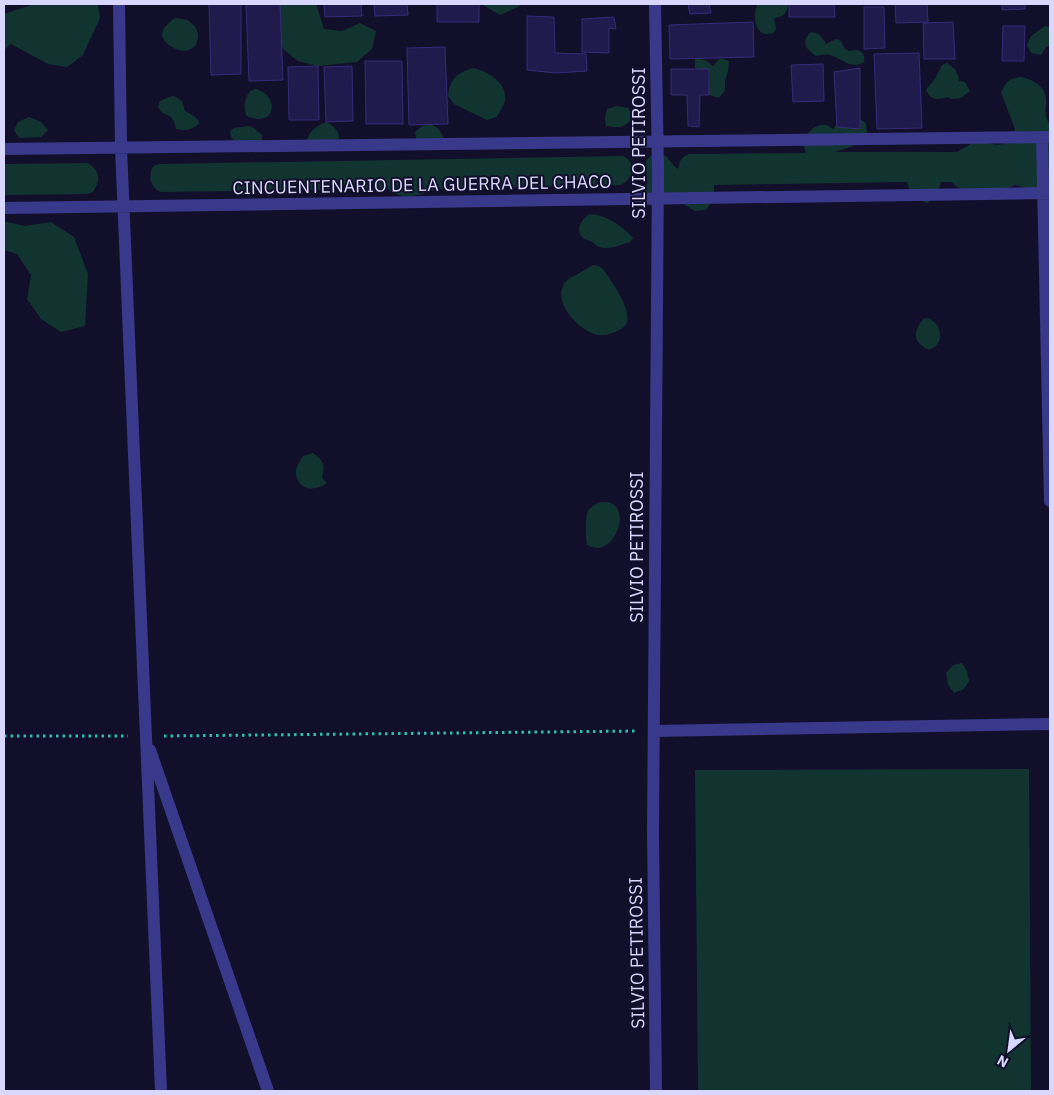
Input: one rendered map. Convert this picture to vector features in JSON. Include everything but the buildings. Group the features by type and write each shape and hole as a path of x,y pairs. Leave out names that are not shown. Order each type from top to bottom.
{"street":[{"path":"118,4 120,148 160,1091"},
{"name":"SILVIO PETIROSSI","path":"655,4 658,142 653,832 656,1091"},
{"path":"4,149 1046,137 1050,501"},
{"name":"CINCUENTENARIO DE LA GUERRA DEL CHACO","path":"4,208 1047,193"},
{"path":"654,731 1050,724"},
{"path":"146,736 268,1091"}],"path":[{"path":"4,736 654,731"}],"green space":[{"path":"34,4 98,4 100,18 83,55 67,67 48,64 11,44 4,50 4,14"},
{"path":"280,4 316,4 324,29 342,31 360,23 376,31 372,49 357,62 318,66 298,61 283,49 276,29"},
{"path":"484,4 521,4 500,15"},
{"path":"756,4 788,4 784,14 774,18 776,29 773,33 767,34 759,31 755,22"},
{"path":"175,18 187,20 194,25 198,37 193,48 185,51 176,49 168,44 163,37 164,28"},
{"path":"1045,26 1050,27 1050,46 1046,47 1041,55 1031,53 1027,45 1031,36"},
{"path":"811,32 824,39 826,44 836,39 840,40 845,49 849,51 861,51 864,55 864,62 855,65 829,55 816,56 809,51 805,42"},
{"path":"695,58 705,60 713,66 720,58 729,61 725,90 719,98 709,95 709,70 695,68"},
{"path":"947,63 955,69 959,78 958,82 965,82 970,91 957,99 948,97 933,98 926,90 942,65"},
{"path":"473,68 495,78 503,87 505,101 497,117 487,120 454,104 448,96 455,78"},
{"path":"1022,77 1036,83 1043,90 1046,99 1046,115 1050,124 1050,184 1035,190 1015,185 978,198 951,182 941,182 936,193 928,203 914,196 907,182 714,185 713,198 706,210 695,211 678,201 648,199 642,191 647,183 646,161 652,154 666,156 678,169 681,160 689,154 806,153 802,141 815,127 826,125 833,129 839,121 858,118 866,123 867,133 856,144 834,152 957,152 979,139 993,144 1004,144 1014,139 1015,129 1001,92 1009,81"},
{"path":"255,89 267,95 272,106 269,115 264,118 257,119 245,115 247,96 250,91"},
{"path":"174,96 182,101 185,111 198,120 199,123 191,129 176,129 171,117 163,113 158,106 160,101"},
{"path":"617,106 628,108 633,117 627,124 621,127 606,126 607,109"},
{"path":"29,117 41,122 48,130 41,137 19,138 14,130 18,122"},
{"path":"326,122 336,129 339,139 309,142 307,138 311,132"},
{"path":"431,124 439,129 444,138 417,143 415,132 422,126"},
{"path":"249,126 262,135 261,145 241,144 231,136 230,131 234,128"},
{"path":"623,156 631,162 632,170 631,175 621,185 466,188 462,190 434,190 409,196 396,194 388,189 160,192 152,184 150,177 153,166 160,164"},
{"path":"88,163 95,169 98,176 93,192 87,194 4,195 4,164"},
{"path":"590,214 602,216 614,222 633,238 630,242 606,248 584,239 580,234 579,227 584,218"},
{"path":"4,221 24,226 51,222 74,237 88,274 85,326 61,332 41,319 27,299 31,275 17,254 4,250"},
{"path":"594,265 603,269 620,295 626,311 627,318 624,327 605,335 591,333 584,329 571,316 562,301 561,293 565,282"},
{"path":"928,318 937,325 940,334 938,343 929,350 919,343 916,336 917,328 923,319"},
{"path":"313,453 323,464 322,478 327,483 320,487 309,488 299,482 296,472 303,456"},
{"path":"600,502 608,502 615,506 619,511 620,518 619,526 612,540 598,548 587,545 586,520 588,510"},
{"path":"962,663 967,671 969,681 964,689 954,693 948,685 946,673 953,665"},
{"path":"1029,769 1031,1091 698,1091 695,770"}]}
